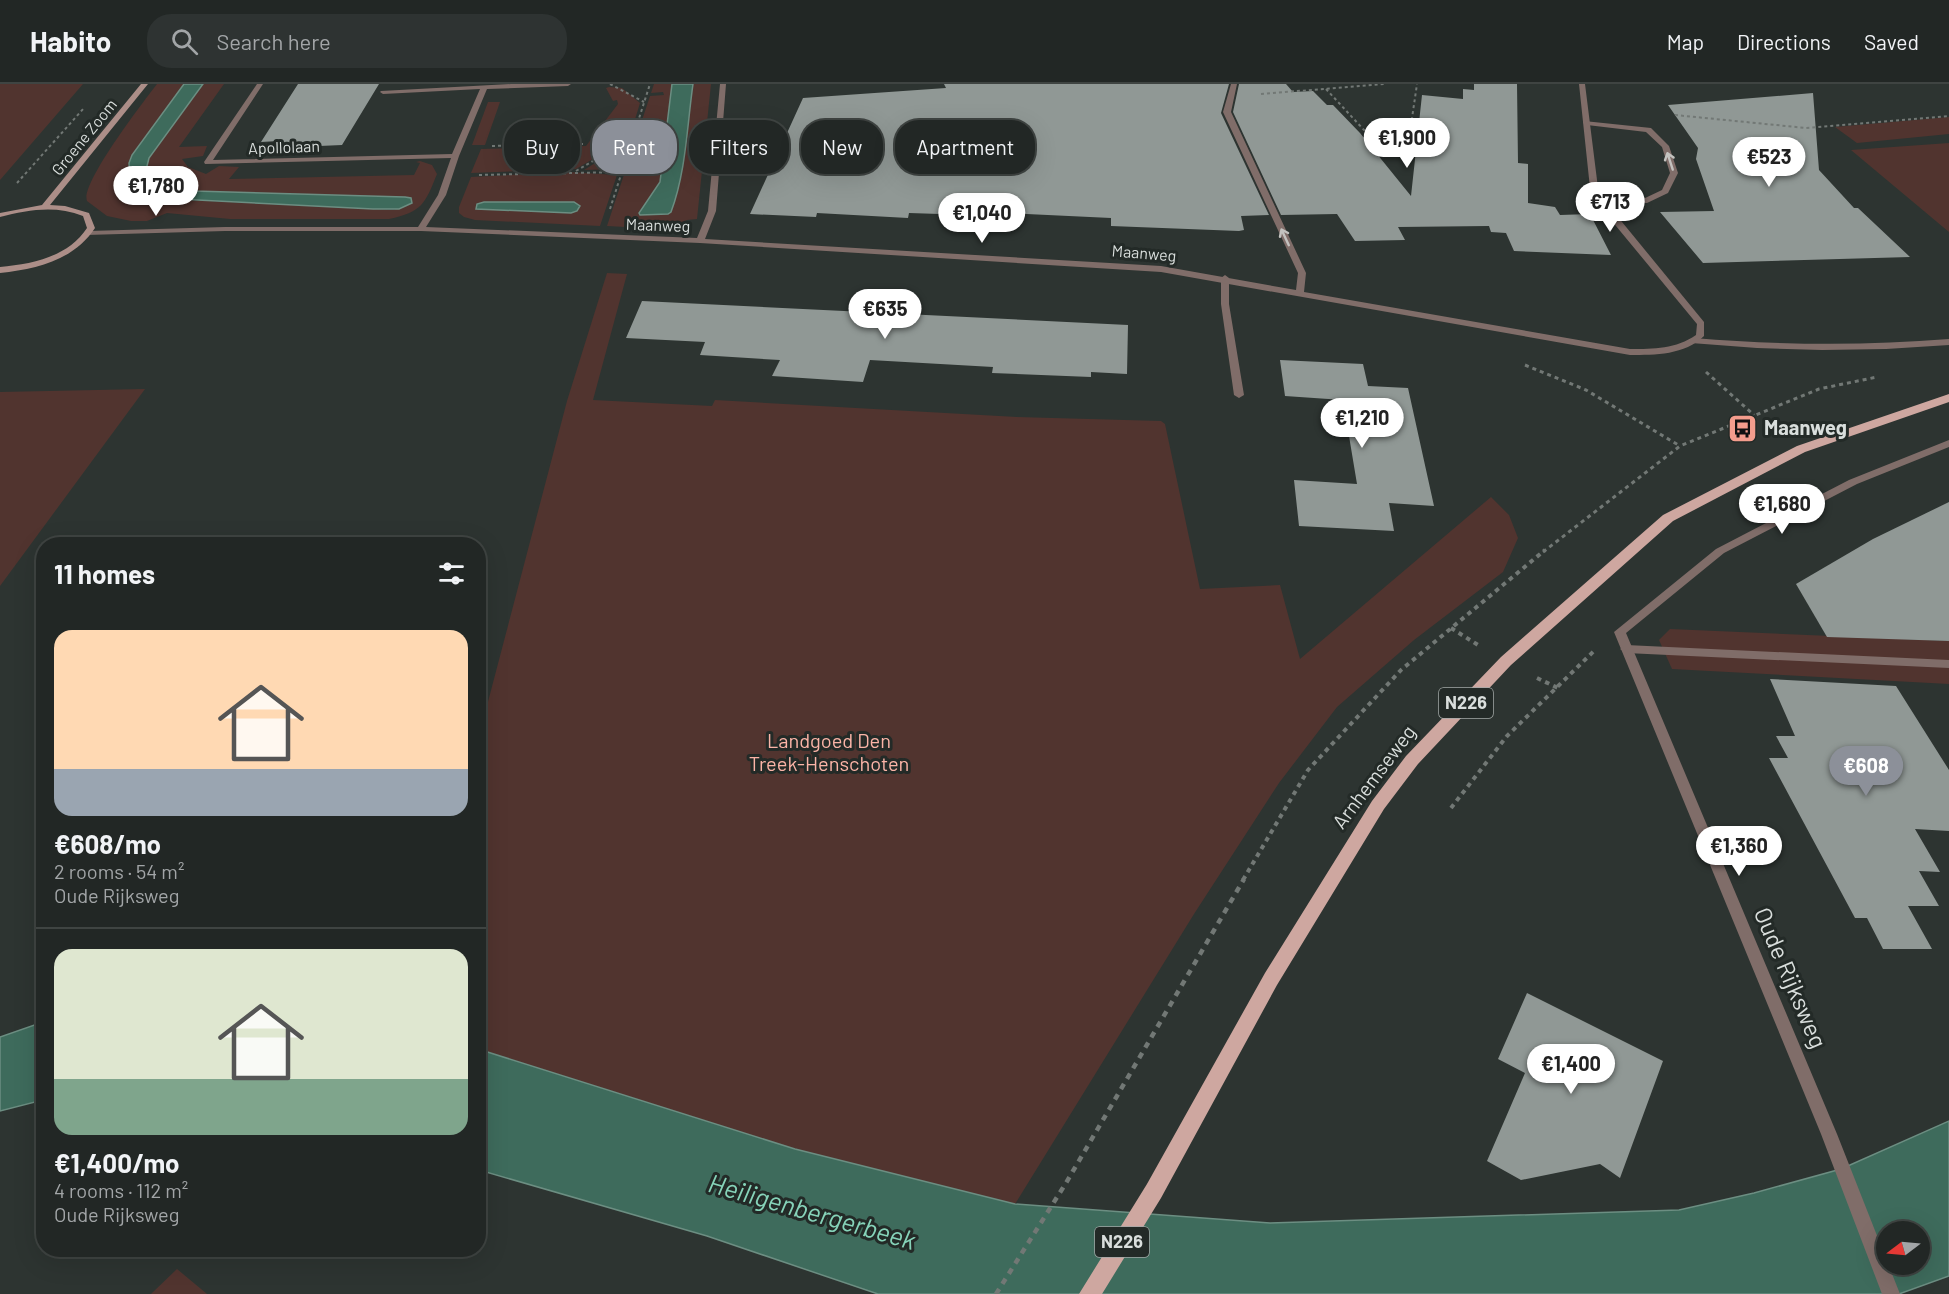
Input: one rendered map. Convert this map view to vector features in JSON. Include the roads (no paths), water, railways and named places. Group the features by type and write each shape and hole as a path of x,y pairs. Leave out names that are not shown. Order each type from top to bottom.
{"main road":[{"name":"Groene Zoom","path":"44,207 145,84"},
{"path":"0,215 44,207 74,210 86,215 91,223 89,232 72,248 59,255 25,267 0,270"},
{"name":"Arnhemseweg","path":"1090,1294 1154,1191 1271,979 1378,806 1412,760 1506,661 1668,518 1801,449 1949,398"}],"street":[{"name":"Apollolaan","path":"260,84 208,162 455,156"},
{"path":"383,92 568,84"},
{"path":"700,242 712,211 723,84"},
{"path":"1234,84 1227,112 1302,273 1300,292"},
{"path":"1582,84 1594,188 1600,201 1701,324 1700,336 1694,342"},
{"path":"422,229 442,195 455,156 484,87"},
{"path":"1587,123 1648,130 1665,146 1674,173 1665,191 1644,201 1600,201"},
{"name":"Maanweg","path":"89,232 422,229 700,242 1161,269 1226,278 1440,320 1619,351 1658,352 1674,350 1694,342"},
{"path":"1226,278 1225,304 1239,396"},
{"path":"1694,342 1795,347 1949,342"},
{"name":"Oude Rijksweg","path":"1891,1294 1829,1134 1620,632 1720,551 1853,482 1949,442"},
{"path":"1626,649 1949,664"}],"water":[{"path":"184,84 203,84 149,158 146,170 160,184 193,191 405,197 411,198 412,203 399,209 373,209 178,199 152,195 130,177 129,163 132,155"},
{"path":"672,84 693,84 680,181 671,212 640,215 639,213 660,182 661,174 677,174 677,120 668,120"},
{"path":"484,202 574,202 580,206 577,211 571,213 476,209 477,204"},
{"path":"36,1024 36,1102 0,1111 0,1037"},
{"name":"Heiligenbergerbeek","path":"486,1052 795,1149 1015,1204 1270,1223 1679,1210 1754,1193 1841,1169 1949,1121 1949,1276 1899,1294 878,1294 707,1236 486,1172"}],"place":[{"name":"Maanweg","path":"1743,428"}],"park label":[{"name":"Landgoed Den Treek-Henschoten","path":"829,752"}]}
